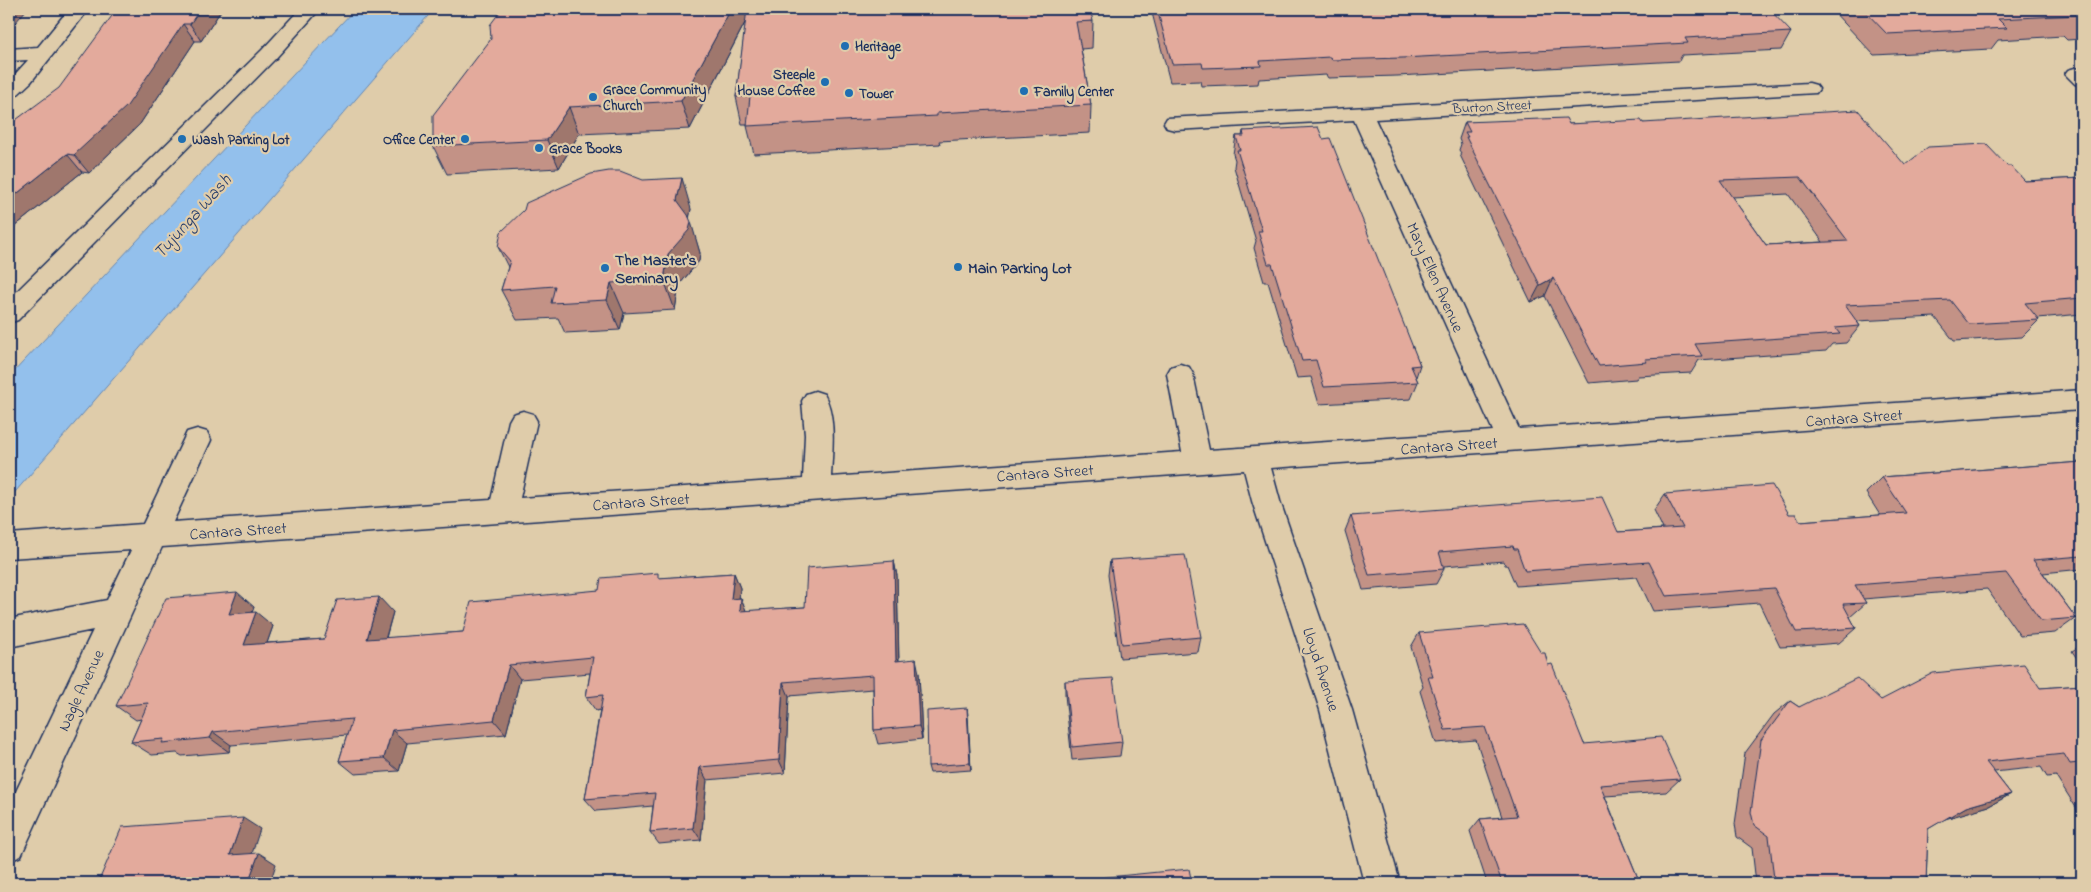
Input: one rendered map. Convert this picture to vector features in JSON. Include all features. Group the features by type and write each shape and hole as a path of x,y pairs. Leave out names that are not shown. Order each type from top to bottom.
{"street":[{"path":"9,92 24,78 80,9"},
{"path":"9,314 269,54 310,9"},
{"path":"9,55 43,53"},
{"name":"Burton Street","path":"1175,122 1809,89"},
{"name":"Mary Ellen Avenue","path":"1362,113 1510,441"},
{"path":"1180,374 1198,462"},
{"name":"Cantara Street","path":"9,546 2082,400"},
{"path":"815,401 819,435 817,489"},
{"path":"503,511 523,421"},
{"name":"Nagle Avenue","path":"9,844 198,440"},
{"name":"Lloyd Avenue","path":"1254,457 1266,500 1336,710 1382,883"},
{"path":"9,633 116,612"}],"water":[{"name":"Tujunga Wash","path":"355,9 434,9 9,499 9,377"}],"building":[{"path":"117,9 200,9 190,24 183,24 127,106 74,155 67,154 9,200 9,125 59,88"},
{"name":"Grace Community Church","path":"502,9 731,9 681,101 569,107 547,140 433,146 433,115 491,39 490,25"},
{"path":"747,9 1090,9 1093,21 1076,22 1091,105 937,113 937,116 747,126 750,96 736,97"},
{"path":"1157,9 1769,9 1791,32 1685,38 1688,43 1402,58 1332,60 1330,57 1260,61 1261,66 1203,68 1202,63 1172,64"},
{"path":"1863,9 2082,9 2082,18 2079,15 1998,19 2007,28 1887,34"},
{"path":"1858,110 1905,165 1928,147 1986,144 2007,166 2011,166 2025,181 2082,178 2082,298 2025,303 2039,320 1969,324 1950,300 1845,305 1860,326 1835,328 1840,334 1695,344 1702,356 1645,359 1647,362 1599,366 1553,278 1540,285 1466,137 1468,137 1465,132 1470,132 1465,122 1566,118 1569,124 1641,120 1643,123","holes":["1800,177 1848,241 1766,245 1720,180"]},
{"path":"1318,127 1323,139 1330,138 1420,365 1411,366 1418,382 1324,387 1316,360 1302,361 1272,264 1268,264 1258,231 1262,231 1237,150 1240,150 1236,136 1244,136 1243,131"},
{"name":"The Master's Seminary","path":"620,171 643,180 682,178 677,200 691,222 689,230 668,254 664,280 611,283 607,300 551,303 555,286 501,290 510,261 498,247 501,232 524,210 526,203 591,174"},
{"path":"2082,462 2082,556 2033,560 2076,618 2041,621 2006,573 1855,585 1866,603 1843,604 1856,628 1796,632 1774,588 1666,596 1649,562 1525,571 1517,549 1514,549 1513,546 1439,552 1444,569 1369,575 1351,516 1602,497 1618,532 1683,528 1665,494 1772,485 1789,514 1796,514 1800,521 1906,513 1882,477"},
{"path":"1185,555 1201,637 1122,644 1110,560"},
{"path":"894,561 896,661 916,659 919,726 874,730 873,675 783,682 779,760 700,767 693,828 650,832 655,793 585,799 603,695 586,697 593,657 509,665 494,720 392,730 384,758 339,761 352,719 213,732 210,738 162,743 164,739 131,742 148,703 116,706 166,598 237,592 229,614 256,612 244,645 324,639 337,600 379,597 367,639 463,632 471,602 599,590 601,578 658,573 658,578 734,573 731,599 741,598 740,611 805,607 807,568"},
{"path":"1523,624 1541,653 1545,653 1548,665 1552,664 1584,744 1661,737 1680,779 1600,785 1640,883 1502,883 1480,819 1517,816 1485,727 1445,730 1428,677 1433,677 1419,633"},
{"path":"2024,664 2040,688 2082,685 2082,769 2079,763 2070,764 2064,754 1986,762 2011,794 1966,807 1928,829 1926,883 1792,883 1774,879 1769,836 1754,825 1751,812 1761,740 1790,701 1799,707 1857,678 1881,700 1933,673"},
{"path":"1113,678 1122,742 1072,747 1065,681"},
{"path":"967,708 970,763 928,766 927,711"},
{"path":"243,818 230,855 259,853 248,883 98,883 122,827"},
{"path":"1189,869 1192,883 1088,883 1088,879"}],"place":[{"name":"Heritage","path":"845,46"},
{"name":"Steeple House Coffee","path":"825,82"},
{"name":"Family Center","path":"1024,91"},
{"name":"Tower","path":"849,93"},
{"name":"Grace Community Church","path":"593,97"},
{"name":"Wash Parking Lot","path":"182,139"},
{"name":"Office Center","path":"465,139"},
{"name":"Grace Books","path":"539,148"},
{"name":"Main Parking Lot","path":"958,267"},
{"name":"The Master's Seminary","path":"605,268"}]}
